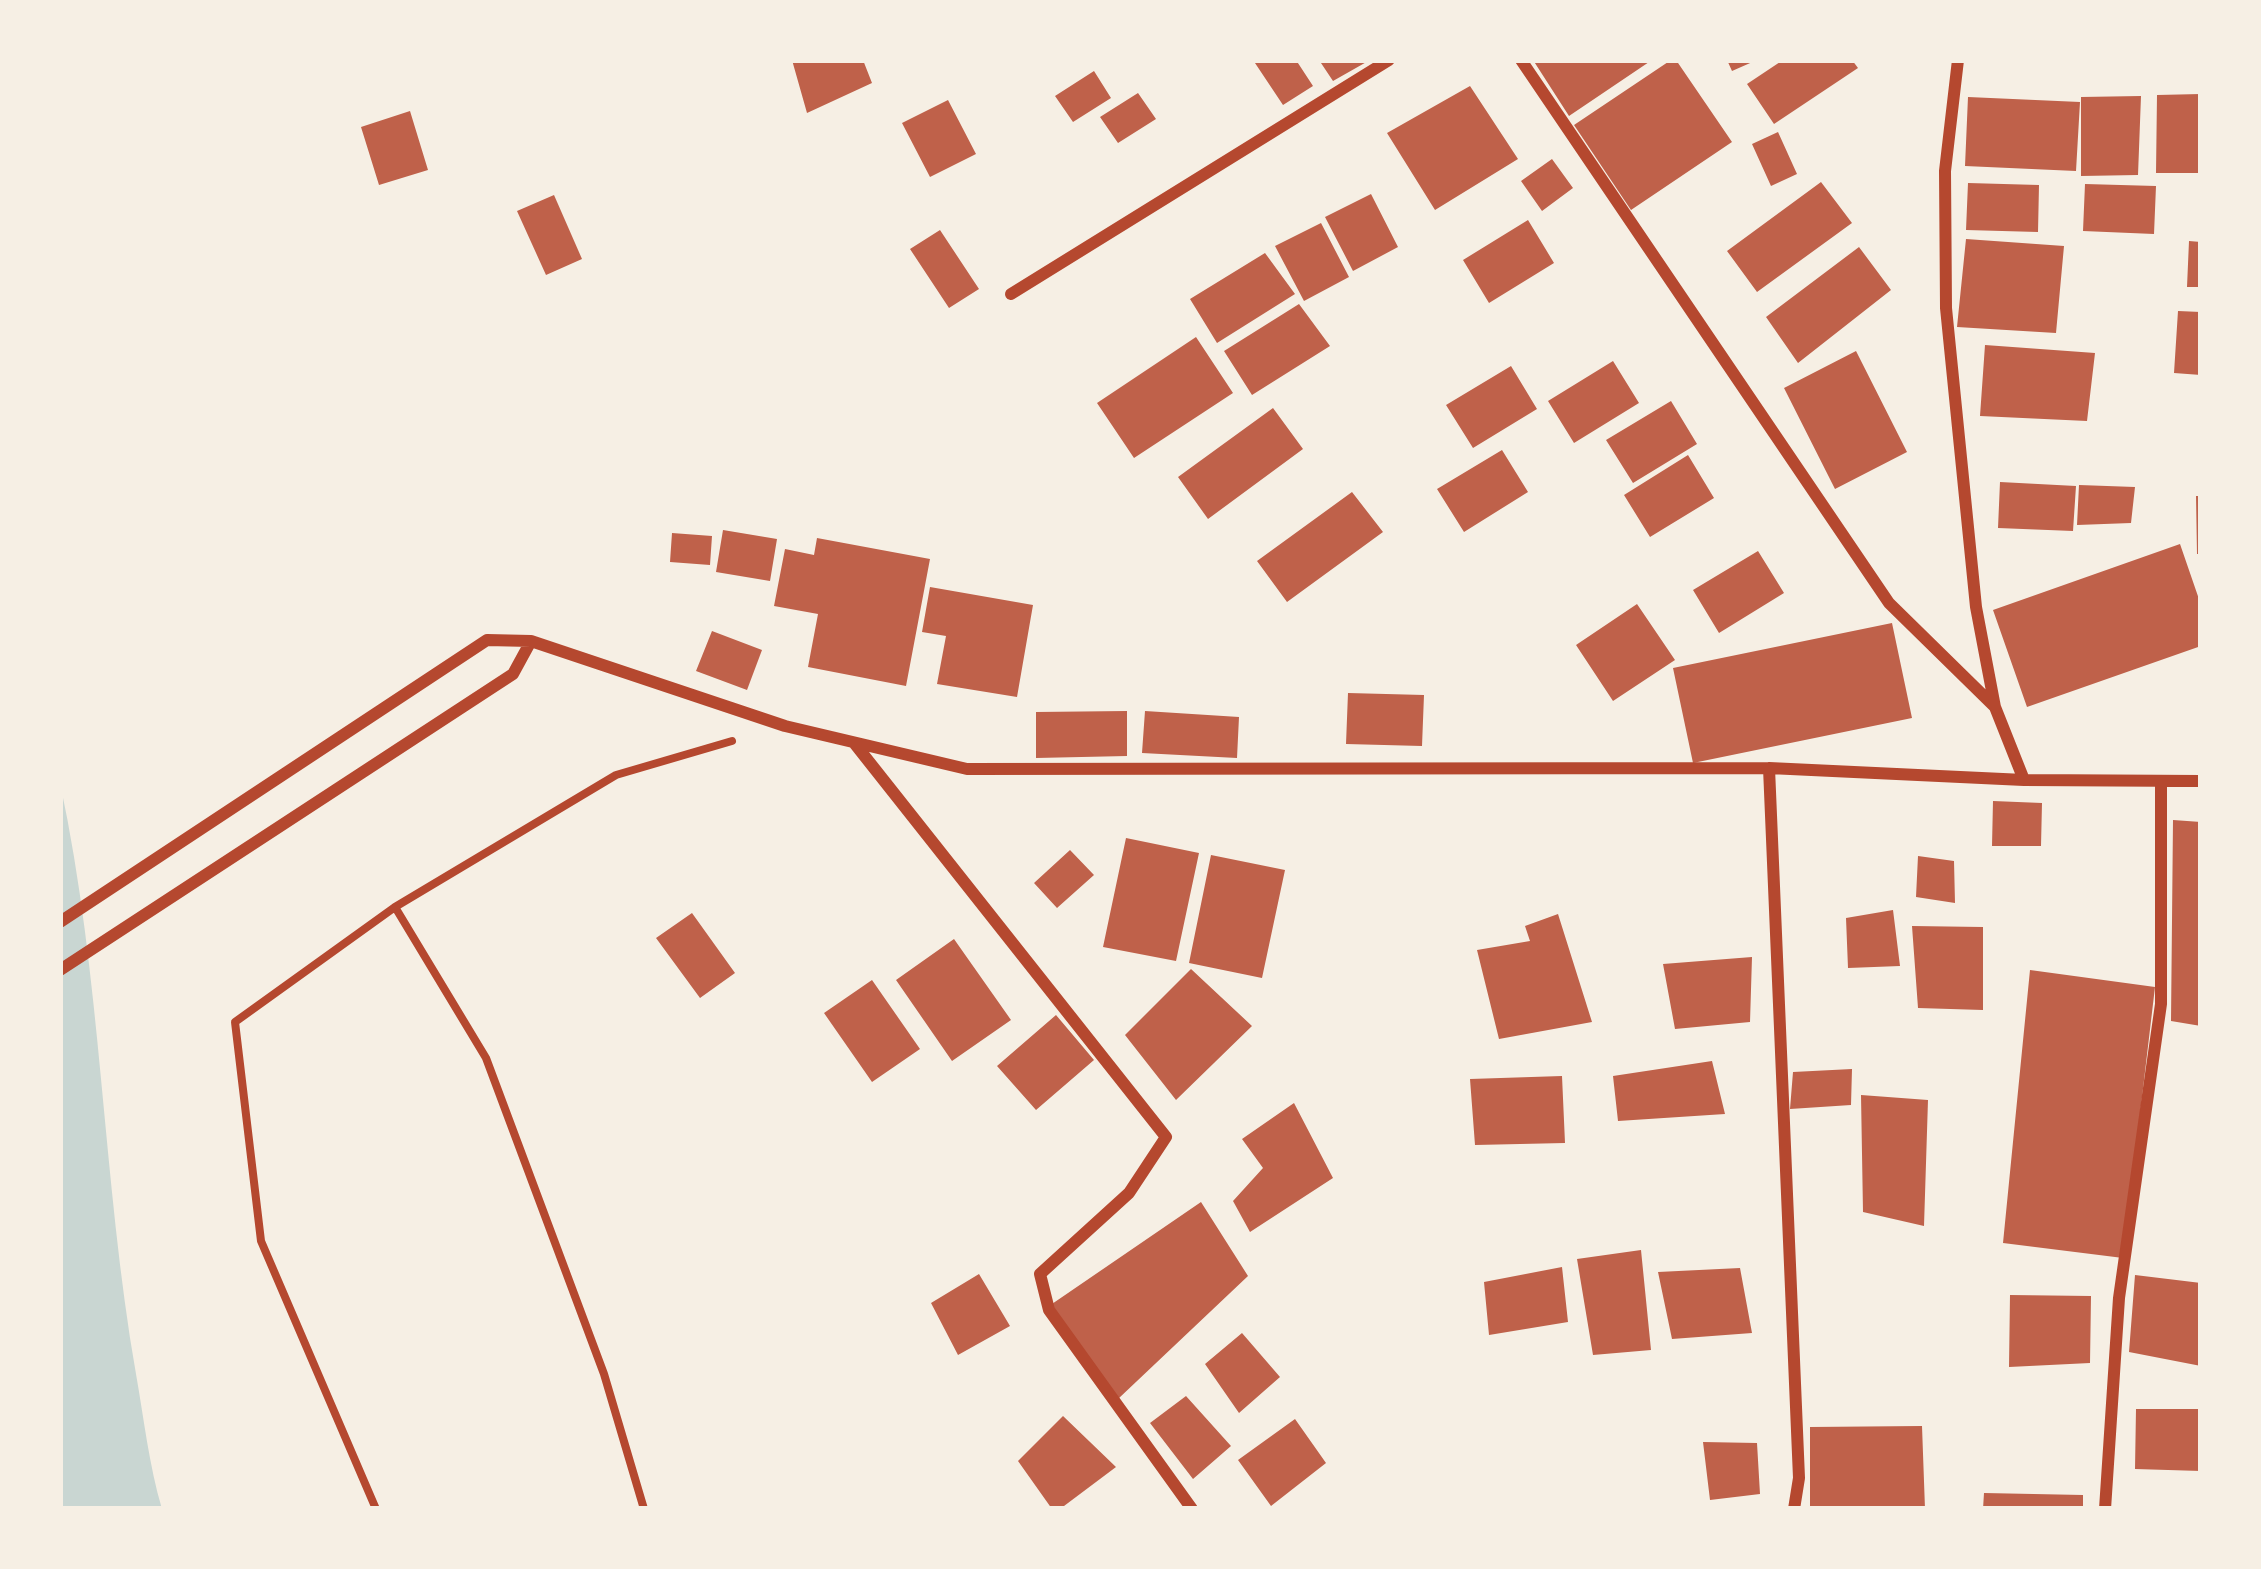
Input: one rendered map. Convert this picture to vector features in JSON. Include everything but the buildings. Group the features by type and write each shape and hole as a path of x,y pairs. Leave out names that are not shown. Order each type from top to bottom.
{"street":[{"path":"1011,294 1389,60"},
{"path":"1521,60 1889,603 1995,707"},
{"path":"1958,60 1945,171 1946,308 1976,607 1995,707 2024,780"},
{"path":"60,922 487,640 532,641 785,726 967,769 1769,768 2024,780 2201,782"},
{"path":"60,970 513,674 532,641"},
{"path":"853,742 1166,1137 1129,1192 1040,1274 1048,1310 1192,1509"},
{"path":"1769,768 1799,1478 1794,1509"},
{"path":"2104,1509 2120,1298 2161,1004 2161,781"}],"path":[{"path":"376,1509 261,1241 235,1022 395,907 616,776 785,726"},
{"path":"395,907 486,1058 604,1374 644,1509"}],"shaded area":[{"path":"60,783 85,930 125,1300 162,1509 60,1509"}]}
